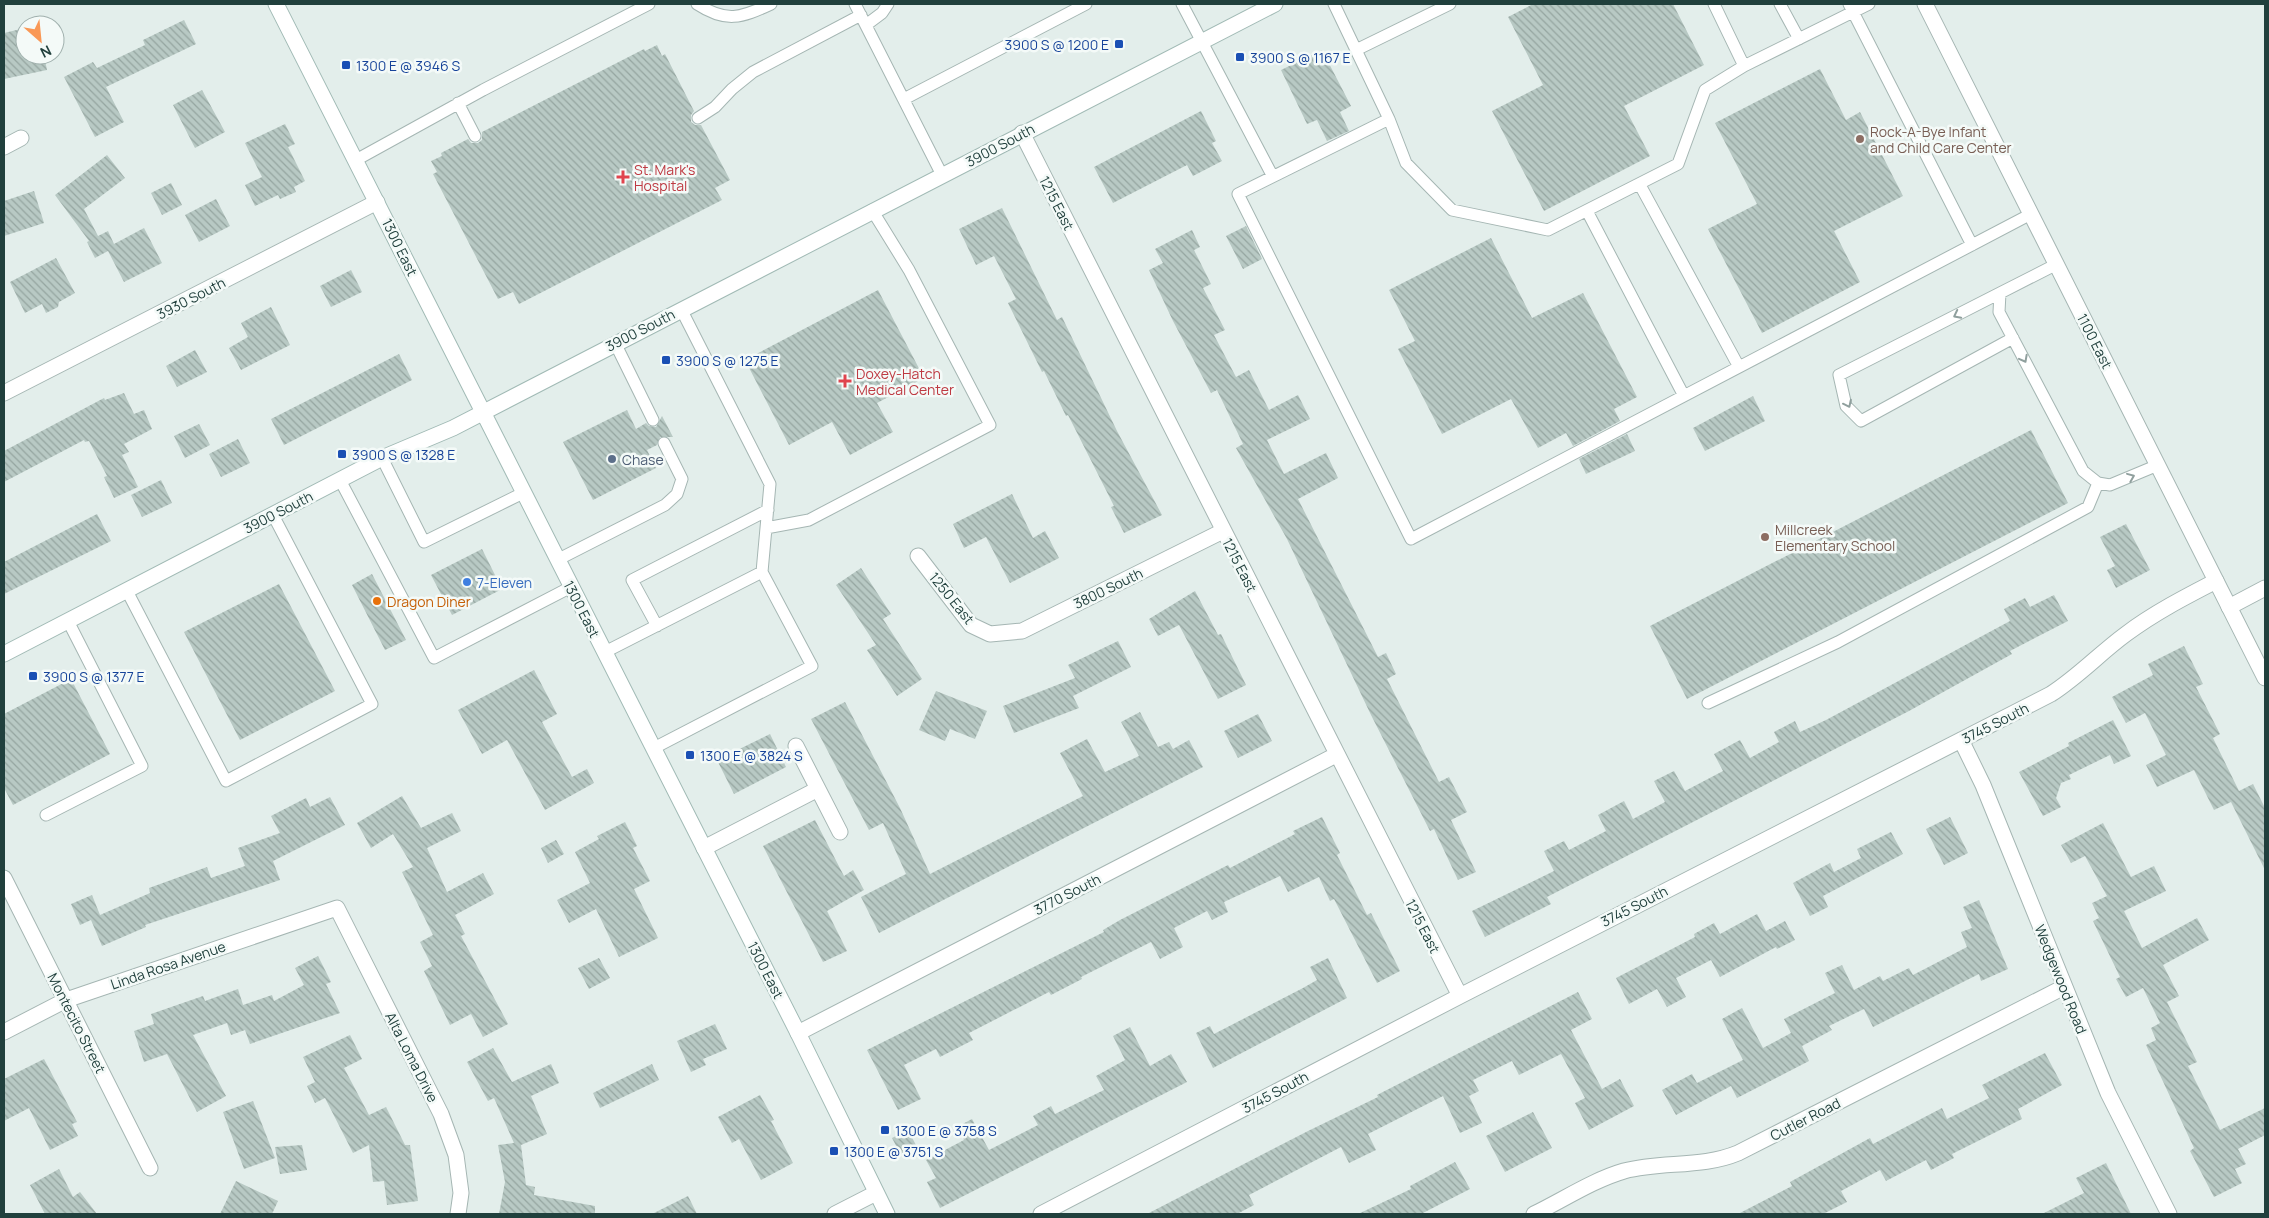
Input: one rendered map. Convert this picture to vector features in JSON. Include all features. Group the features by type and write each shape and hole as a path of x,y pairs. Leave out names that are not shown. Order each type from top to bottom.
{"street":[{"name":"1300 East","path":"276,4 654,748 888,1214"},
{"name":"3900 South","path":"4,654 382,458 452,428 1275,4"},
{"name":"1100 East","path":"1926,4 2265,678"},
{"name":"1215 East","path":"1022,133 1336,755 1460,996"},
{"path":"4,147 21,138"},
{"name":"3930 South","path":"4,393 377,202"},
{"name":"3800 South","path":"990,634 1022,631 1223,531"},
{"name":"1250 East","path":"918,556 970,625 990,634"},
{"name":"3745 South","path":"1041,1214 1460,996 2051,694 2072,680 2144,621 2216,581"},
{"path":"2229,607 2265,588"},
{"name":"Wedgewood Road","path":"1961,740 1983,785 2108,1093 2169,1214"},
{"path":"796,746 840,832"},
{"name":"3770 South","path":"798,1033 1336,755"},
{"path":"704,848 818,789"},
{"name":"Montecito Street","path":"4,878 150,1168"},
{"name":"Linda Rosa Avenue","path":"4,1032 66,1000 337,908"},
{"name":"Alta Loma Drive","path":"337,908 441,1114 456,1155 460,1193 458,1214"},
{"name":"Cutler Road","path":"1534,1214 1600,1180 1625,1171 1722,1160 2064,987"},
{"path":"835,1214 876,1193"}],"lane":[{"path":"356,160 458,103 650,4"},
{"path":"697,4 716,14 733,18 745,16 771,4"},
{"path":"855,4 942,174"},
{"path":"698,118 716,107 732,89 753,72 882,13 888,4"},
{"path":"904,99 1086,4"},
{"path":"1182,4 1272,175"},
{"path":"1334,4 1389,119 1406,163 1452,210 1548,230 1640,185 1678,164 1705,90 1744,66 1798,39 1851,8 1869,4"},
{"path":"1356,50 1450,4"},
{"path":"1714,4 1744,66"},
{"path":"1780,4 1798,39"},
{"path":"1851,8 1972,245"},
{"path":"458,103 475,136"},
{"path":"1389,119 1312,158 1272,175 1238,194 1411,539 2031,214"},
{"path":"1640,185 1739,367"},
{"path":"766,528 809,520 990,424 909,270 872,210"},
{"path":"1587,211 1684,396"},
{"path":"2012,338 1860,421 1846,406 1839,375 2057,264"},
{"path":"2000,293 1999,312 2083,471 2098,483 2110,485 2158,465"},
{"path":"654,748 812,666 762,572 770,484 681,309"},
{"path":"615,343 653,420"},
{"path":"557,560 665,505 677,494 682,479 664,443"},
{"path":"382,458 424,542 523,493"},
{"path":"340,480 434,658 571,587"},
{"path":"1708,703 1838,642 2080,512 2088,507 2098,483"},
{"path":"657,626 632,580 768,510"},
{"path":"127,591 226,781 372,704 273,514"},
{"path":"605,652 762,572"},
{"path":"46,815 142,766 68,621"}],"building":[{"path":"1533,4 1673,4 1704,65 1624,106 1650,156 1544,211 1492,111 1543,85 1508,17"},
{"path":"184,20 196,44 106,87 124,122 95,137 64,77 93,62 97,68 145,45 143,40"},
{"path":"15,30 15,65 46,65 47,70 4,79 4,33"},
{"path":"657,45 662,56 665,54 694,111 691,115 691,122 695,125 701,125 730,180 715,188 722,200 519,304 513,292 498,299 433,174 437,172 431,161 442,156 441,153 468,139 471,143 478,143 482,140 482,132 644,49 645,51"},
{"path":"1322,50 1351,106 1340,112 1349,131 1327,141 1317,120 1307,124 1281,70"},
{"path":"1820,69 1846,120 1860,112 1903,196 1834,231 1860,282 1762,333 1708,229 1757,204 1715,123"},
{"path":"202,90 225,132 195,148 173,105"},
{"path":"1201,111 1216,141 1212,143 1222,161 1193,176 1187,165 1113,203 1094,167"},
{"path":"285,124 295,144 288,147 305,181 294,187 296,192 280,199 278,195 255,206 245,185 262,177 245,143"},
{"path":"107,155 125,178 84,209 98,236 108,231 114,244 144,228 162,263 124,282 108,251 95,258 87,242 89,241 55,195"},
{"path":"171,183 182,205 162,215 151,193"},
{"path":"34,191 44,223 4,236 4,201"},
{"path":"216,199 230,226 199,242 185,215"},
{"path":"1002,208 1057,320 1062,317 1117,431 1162,515 1124,533 1111,507 1114,506 1068,415 1066,416 1044,371 1042,372 1008,303 1016,299 994,256 976,265 959,229"},
{"path":"1246,226 1262,259 1243,269 1226,236"},
{"path":"1192,230 1200,247 1194,250 1211,284 1203,288 1225,330 1214,335 1236,377 1249,370 1269,410 1298,395 1310,419 1267,440 1284,474 1326,453 1338,478 1298,499 1378,657 1386,653 1396,674 1387,679 1439,782 1449,777 1467,812 1451,820 1476,872 1458,880 1434,829 1430,831 1371,715 1287,539 1236,448 1243,444 1217,390 1211,393 1173,321 1149,270 1163,263 1155,249"},
{"path":"1491,238 1532,318 1583,293 1637,397 1614,409 1620,421 1573,446 1566,433 1538,448 1511,399 1442,434 1398,349 1415,341 1389,290"},
{"path":"56,258 75,293 59,302 58,307 46,313 42,304 25,313 10,282"},
{"path":"351,270 362,292 331,307 320,286"},
{"path":"878,290 924,378 877,403 893,432 850,455 832,422 789,445 745,360"},
{"path":"271,307 290,345 241,370 229,348 248,337 241,323"},
{"path":"195,350 207,372 177,387 166,366"},
{"path":"399,354 412,380 284,445 271,419"},
{"path":"124,393 134,414 144,410 152,429 124,444 129,452 122,455 138,487 114,498 104,477 107,476 89,441 85,442 84,440 4,482 4,451 104,398 105,400"},
{"path":"1753,396 1765,421 1705,451 1693,428"},
{"name":"Chase","path":"627,410 636,429 646,423 649,426 656,427 662,416 673,437 660,437 657,445 647,450 656,468 593,500 563,442"},
{"path":"199,424 210,445 185,458 174,436"},
{"path":"2031,430 2068,503 1687,699 1650,626"},
{"path":"1627,434 1635,451 1586,474 1579,459"},
{"path":"238,439 250,463 221,477 209,454"},
{"path":"161,480 172,503 142,517 131,495"},
{"path":"1012,494 1033,538 1045,531 1059,558 1010,583 986,537 964,548 953,524"},
{"path":"97,514 111,541 4,594 4,562"},
{"path":"2126,524 2150,570 2116,588 2107,570 2115,566 2100,537"},
{"name":"7-Eleven","path":"482,549 502,589 452,615 431,575"},
{"path":"861,568 891,614 883,619 922,679 897,696 867,650 876,645 836,585"},
{"path":"372,574 406,640 385,650 352,585"},
{"path":"279,584 335,691 240,740 184,632"},
{"path":"1195,591 1218,635 1221,634 1246,685 1218,699 1179,625 1158,636 1149,619"},
{"path":"2054,595 2068,621 2010,651 2012,654 1909,711 1547,897 1551,904 1485,937 1472,911 1554,871 1544,851 1564,841 1569,850 1606,831 1598,815 1624,801 1633,819 1665,802 1654,781 1674,771 1685,791 1723,771 1714,754 1740,740 1750,758 1779,742 1774,732 1795,721 1800,732 1826,720 2010,621 2004,609 2025,598 2030,607"},
{"path":"1118,641 1131,667 1073,696 1079,708 1014,733 1003,706 1075,678 1068,665"},
{"path":"2184,646 2203,684 2196,687 2220,734 2213,738 2239,791 2253,784 2265,808 2265,870 2231,802 2214,810 2194,770 2157,787 2146,765 2166,755 2145,713 2126,723 2112,697 2153,675 2148,664"},
{"path":"534,670 557,714 542,722 572,777 587,769 594,783 545,810 507,740 482,754 458,710"},
{"path":"71,679 110,754 13,805 4,788 4,714"},
{"path":"936,691 987,711 975,739 950,729 945,741 919,730"},
{"path":"845,702 900,808 930,874 1083,796 1060,753 1087,739 1105,772 1139,756 1121,722 1140,712 1158,747 1169,742 1173,749 1189,740 1203,767 879,933 861,897 906,874 883,823 869,830 811,719"},
{"path":"1258,714 1272,741 1238,758 1224,731"},
{"path":"2113,720 2131,756 2114,764 2110,755 2069,775 2071,779 2061,783 2056,798 2061,807 2043,816 2019,772 2069,746 2068,743"},
{"path":"770,734 786,767 734,794 717,760"},
{"path":"402,796 421,828 452,813 461,831 427,848 447,892 483,873 494,894 455,915 465,934 461,936 508,1024 483,1037 471,1014 450,1025 424,971 432,966 420,942 433,935 402,872 413,867 393,834 371,848 357,823"},
{"path":"330,797 345,825 273,861 280,880 145,925 146,927 102,946 91,920 80,925 71,904 92,895 100,915 150,893 149,888 207,867 211,878 245,866 238,848 280,833 271,816 306,798 310,807"},
{"path":"1322,817 1340,853 1337,855 1367,915 1371,913 1400,971 1377,983 1334,899 1330,901 1319,877 1288,892 1280,876 1224,902 1228,912 1212,920 1207,911 1174,928 1183,947 1160,959 1151,942 1081,977 1082,979 1051,995 1049,992 969,1033 973,1040 940,1057 936,1049 904,1065 921,1099 898,1110 867,1050 1104,932 1103,930 1120,920 1228,865 1230,868 1295,834 1293,831"},
{"path":"1950,817 1968,853 1944,865 1926,829"},
{"path":"815,820 844,876 853,870 864,890 827,911 847,951 823,962 763,846"},
{"path":"625,822 637,846 633,848 650,881 634,889 658,938 619,957 596,909 569,923 557,900 590,883 575,852 599,839 597,836"},
{"path":"2103,823 2131,877 2154,866 2166,891 2124,911 2142,948 2197,918 2209,940 2163,965 2179,996 2167,1002 2197,1062 2188,1066 2220,1130 2265,1108 2265,1135 2238,1149 2246,1164 2235,1169 2242,1183 2214,1197 2190,1151 2194,1148 2146,1045 2156,1040 2151,1028 2160,1023 2143,988 2126,997 2116,979 2120,977 2093,921 2099,918 2092,903 2107,896 2085,856 2071,863 2061,845"},
{"path":"1891,832 1903,854 1823,896 1828,907 1810,916 1793,883 1830,863 1834,872 1861,858 1857,849"},
{"path":"556,840 564,854 548,863 541,848"},
{"path":"1979,900 2008,969 1981,981 1979,974 1873,1027 1864,1009 1829,1026 1832,1030 1802,1046 1809,1061 1737,1098 1731,1086 1676,1115 1662,1090 1692,1074 1697,1083 1743,1060 1722,1019 1742,1008 1763,1048 1791,1033 1784,1019 1835,993 1825,973 1842,965 1854,990 1880,976 1883,981 1909,968 1913,975 1967,947 1961,932 1972,928 1963,907"},
{"path":"1757,914 1766,931 1785,921 1795,940 1777,949 1776,947 1720,977 1711,960 1676,978 1686,997 1667,1007 1657,989 1629,1004 1616,978 1695,937 1694,934 1714,923 1720,934"},
{"path":"318,956 331,982 326,984 340,1013 250,1044 245,1030 231,1035 227,1023 193,1035 226,1096 197,1112 167,1054 144,1062 134,1031 154,1024 151,1014 203,996 205,1001 238,989 243,1005 272,995 274,1001 304,985 295,968"},
{"path":"599,958 610,978 589,989 578,968"},
{"path":"1328,958 1347,998 1213,1068 1196,1033 1210,1026 1214,1034 1303,988 1317,980 1310,967"},
{"path":"1578,992 1592,1019 1571,1030 1602,1089 1620,1079 1634,1106 1589,1130 1575,1103 1585,1098 1561,1054 1519,1075 1512,1061 1473,1080 1479,1091 1469,1096 1482,1123 1460,1133 1443,1096 1368,1134 1376,1150 1349,1163 1341,1147 1249,1195 1254,1205 1237,1214 1147,1214 1378,1097 1377,1095"},
{"path":"715,1024 727,1049 703,1059 706,1065 691,1072 677,1041"},
{"path":"1130,1027 1150,1066 1171,1054 1187,1082 940,1208 927,1182 936,1178 926,1160 964,1140 957,1127 972,1119 989,1150 1038,1125 1033,1116 1051,1106 1055,1114 1104,1090 1096,1076 1125,1060 1113,1036"},
{"path":"350,1035 362,1059 344,1068 369,1115 386,1107 405,1145 410,1145 418,1201 387,1205 384,1181 373,1182 369,1145 353,1153 325,1098 315,1103 307,1086 315,1082 303,1057"},
{"path":"493,1048 512,1082 551,1064 559,1083 531,1096 547,1134 521,1145 526,1185 535,1187 534,1195 595,1206 595,1214 499,1214 505,1182 498,1145 514,1143 494,1098 488,1101 467,1062"},
{"path":"2045,1053 2062,1085 2018,1109 2022,1119 1952,1154 1954,1158 1931,1170 1926,1160 1886,1181 1880,1170 1841,1191 1847,1202 1823,1214 1738,1214 1792,1186 1790,1182 1870,1138 1873,1144 1942,1108 1947,1119 1989,1098 1982,1085"},
{"path":"44,1059 77,1122 72,1124 78,1136 50,1150 29,1108 4,1121 4,1079"},
{"path":"652,1064 659,1080 600,1108 593,1093"},
{"path":"760,1095 774,1120 771,1121 793,1163 761,1180 739,1139 732,1143 718,1117"},
{"path":"253,1101 275,1158 244,1169 223,1112"},
{"path":"1533,1112 1552,1148 1505,1172 1486,1136"},
{"path":"908,1130 917,1147 901,1155 892,1138"},
{"path":"302,1145 307,1170 280,1174 275,1147"},
{"path":"1455,1162 1470,1189 1421,1214 1358,1214 1411,1189 1410,1186"},
{"path":"2106,1163 2131,1214 2042,1214 2084,1193 2076,1178"},
{"path":"59,1169 73,1197 80,1192 97,1214 45,1214 30,1185"},
{"path":"236,1181 278,1201 272,1214 220,1214"},
{"path":"688,1196 697,1214 652,1214"}],"place":[{"name":"3900 S @ 1200 E","path":"1119,44"},
{"name":"3900 S @ 1167 E","path":"1240,57"},
{"name":"1300 E @ 3946 S","path":"346,65"},
{"name":"Rock-A-Bye Infant and Child Care Center","path":"1860,139"},
{"name":"St. Mark's Hospital","path":"623,177"},
{"name":"3900 S @ 1275 E","path":"666,360"},
{"name":"Doxey-Hatch Medical Center","path":"845,381"},
{"name":"3900 S @ 1328 E","path":"342,454"},
{"name":"Chase","path":"612,459"},
{"name":"Millcreek Elementary School","path":"1765,537"},
{"name":"7-Eleven","path":"467,582"},
{"name":"Dragon Diner","path":"377,601"},
{"name":"3900 S @ 1377 E","path":"33,676"},
{"name":"1300 E @ 3824 S","path":"690,755"},
{"name":"1300 E @ 3758 S","path":"885,1130"},
{"name":"1300 E @ 3751 S","path":"834,1151"}]}
